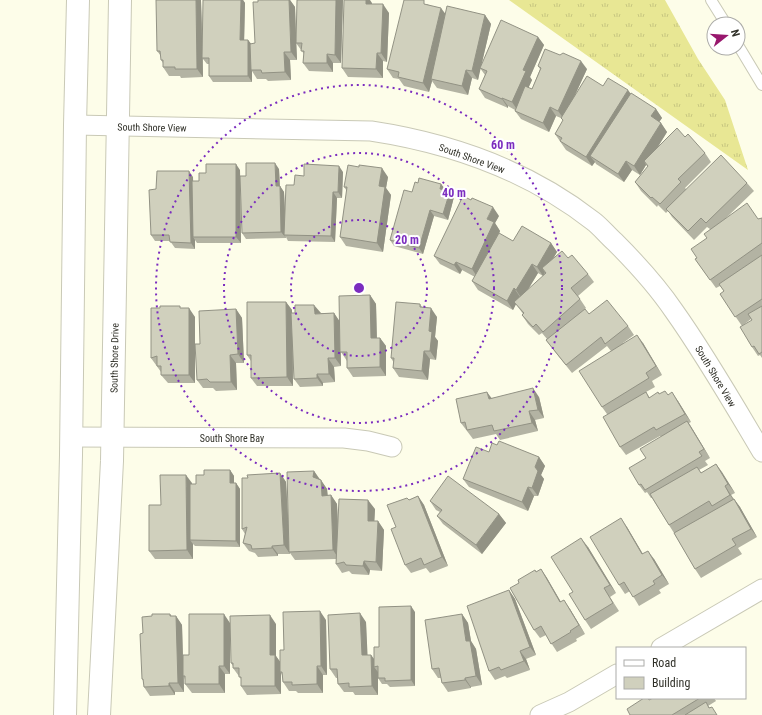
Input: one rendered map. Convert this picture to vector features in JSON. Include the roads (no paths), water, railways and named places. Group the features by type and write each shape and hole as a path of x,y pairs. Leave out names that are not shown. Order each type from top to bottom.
{"street":[{"path":"65,715 78,0"},
{"name":"South Shore Drive","path":"99,715 112,437 120,0"},
{"name":"South Shore View","path":"75,126 371,131 392,134 434,144 488,161 546,189 594,222 641,270 678,316 762,452"},
{"name":"South Shore Bay","path":"70,438 344,438 368,441 392,447"},
{"path":"663,647 762,589"},
{"path":"540,715 573,708 616,675"}],"lane":[{"path":"711,0 721,16"},
{"path":"745,56 762,85"}]}
